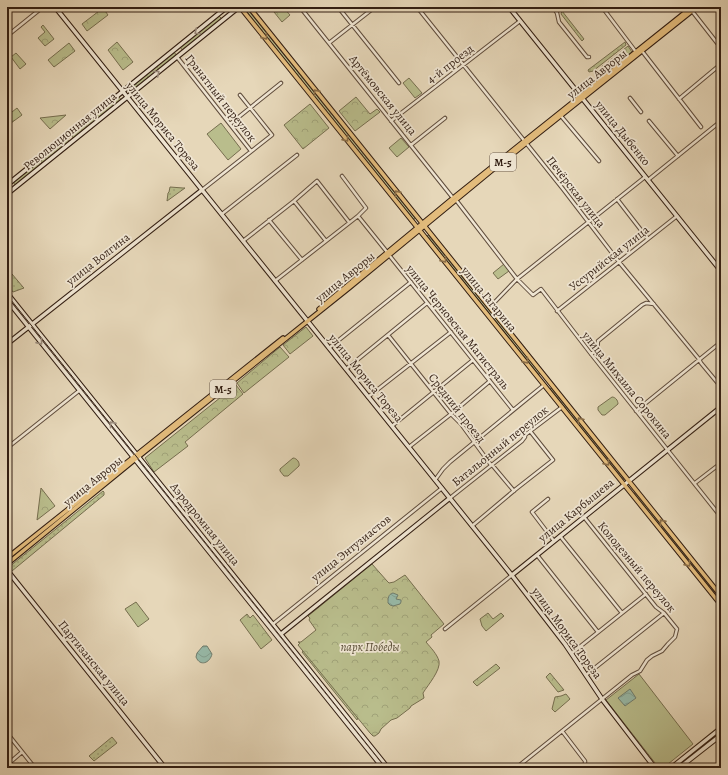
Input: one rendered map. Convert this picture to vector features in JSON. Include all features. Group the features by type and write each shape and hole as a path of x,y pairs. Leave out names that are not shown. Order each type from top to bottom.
{"main road":[{"name":"улица Мориса Тореза","path":"55,7 512,575 572,653 602,699 655,768"},
{"name":"Революционная улица","path":"7,185 227,7"},
{"name":"Революционная улица","path":"7,194 240,7"},
{"name":"улица Гагарина","path":"240,7 721,605"},
{"name":"улица Гагарина","path":"249,7 721,596"},
{"name":"улица Дыбенко","path":"508,7 721,271"},
{"name":"улица Авроры","path":"7,564 137,456 388,254 453,198 561,116 636,52 692,9 697,7"},
{"name":"улица Авроры","path":"526,142 642,51 692,9"},
{"path":"177,48 181,53"},
{"name":"улица Волгина","path":"7,344 202,190"},
{"name":"Аэродромная улица","path":"7,293 388,768"},
{"name":"Аэродромная улица","path":"7,300 383,768"},
{"path":"545,385 549,381"},
{"name":"улица Карбышева","path":"512,575 721,408"},
{"name":"улица Авроры","path":"7,558 134,459"},
{"path":"632,493 636,490"},
{"name":"улица Энтузиастов","path":"281,634 450,498"},
{"name":"Партизанская улица","path":"7,570 165,768"},
{"path":"671,768 721,728"},
{"path":"679,768 721,735"},
{"path":"691,752 694,756"}],"street":[{"path":"7,36 43,7"},
{"name":"Артёмовская улица","path":"300,7 517,279"},
{"path":"338,7 399,83"},
{"path":"329,42 375,7"},
{"name":"Печёрская улица","path":"417,7 526,142 619,262 721,387"},
{"path":"553,7 557,13 559,22 587,57 589,57"},
{"path":"602,7 636,52"},
{"path":"692,9 721,48"},
{"name":"4-й проезд","path":"391,121 520,21"},
{"path":"642,51 700,127"},
{"name":"Гранатный переулок","path":"177,57 251,151"},
{"path":"679,98 721,64"},
{"path":"230,124 281,83"},
{"path":"202,190 272,135 240,95"},
{"path":"630,98 641,112"},
{"path":"561,116 599,161"},
{"path":"411,145 445,118"},
{"path":"649,121 678,156"},
{"path":"648,181 721,121"},
{"path":"222,214 297,155"},
{"path":"275,281 358,216 366,208 342,176"},
{"path":"490,307 517,279 645,177"},
{"path":"243,241 294,201 317,180 349,222"},
{"path":"618,199 648,239"},
{"path":"294,201 326,241"},
{"name":"улица Черновская Магистраль","path":"358,216 513,410"},
{"name":"Уссурийская улица","path":"557,311 677,216"},
{"path":"270,220 302,260"},
{"name":"улица Михаила Сорокина","path":"517,279 533,296 541,289 721,517"},
{"path":"330,348 411,282"},
{"path":"346,369 427,303"},
{"path":"591,354 596,351 598,341 642,305 646,303 654,304"},
{"path":"368,397 451,332"},
{"name":"Средний проезд","path":"388,335 451,414 461,424 491,465 514,491"},
{"path":"636,411 721,342"},
{"path":"392,426 473,360"},
{"path":"409,447 490,381"},
{"path":"435,480 446,465 545,385"},
{"path":"7,448 83,388"},
{"name":"Батальонный переулок","path":"450,498 522,441 525,435 562,407"},
{"path":"472,526 553,460 530,431"},
{"path":"694,484 721,463"},
{"name":"улица Энтузиастов","path":"273,624 442,488"},
{"path":"548,499 532,512 554,541"},
{"name":"Колодезный переулок","path":"584,517 657,608 664,613 678,629 675,638 662,651 652,656 640,671 633,674 602,699"},
{"path":"560,536 622,613"},
{"path":"537,555 598,632"},
{"name":"улица Карбышева","path":"444,629 512,575"},
{"path":"572,653 646,594"},
{"path":"586,675 664,613"},
{"path":"516,768 602,699"},
{"path":"562,731 585,761 585,768"},
{"path":"7,733 35,768"},
{"path":"7,765 22,752"}],"green space":[{"path":"270,7 283,7 290,15 282,22"},
{"path":"103,8 108,15 87,31 82,24"},
{"path":"247,10 415,219 413,219 247,12"},
{"path":"562,11 584,39 582,41 561,14"},
{"path":"219,16 222,19 183,51 180,47"},
{"path":"43,25 54,39 45,46 38,38 45,32 41,27"},
{"path":"117,42 133,62 123,70 108,50"},
{"path":"625,42 626,45 593,71 589,72 588,70"},
{"path":"69,43 75,51 54,67 48,60"},
{"path":"628,46 632,52 606,72 602,66 607,66 609,64 608,62"},
{"path":"174,52 177,56 133,92 130,88"},
{"path":"16,53 26,64 20,69 11,57"},
{"path":"409,78 422,93 415,98 403,83"},
{"path":"119,97 122,101 74,139 71,135"},
{"path":"356,97 370,114 377,109 380,112 355,131 339,111"},
{"path":"310,104 329,128 303,149 284,125"},
{"path":"17,108 22,115 7,126 7,116"},
{"path":"66,115 50,129 40,118"},
{"path":"221,123 241,149 228,160 207,134"},
{"path":"401,138 409,147 397,157 389,148"},
{"path":"67,139 70,143 43,164 40,161"},
{"path":"39,162 42,166 16,186 13,182"},
{"path":"170,187 185,188 167,201"},
{"path":"428,235 540,374 538,374 427,236"},
{"path":"504,264 509,271 498,279 493,273"},
{"path":"12,274 24,288 13,292 7,284 7,278"},
{"path":"306,327 313,336 290,354 283,345"},
{"path":"280,347 289,357 244,393 237,383"},
{"path":"236,385 243,394 185,442 188,446 154,472 145,458"},
{"path":"551,388 624,479 624,480 550,389"},
{"path":"612,397 616,399 618,404 605,415 602,415 598,410 598,407"},
{"path":"293,458 298,461 299,466 288,476 284,476 280,469"},
{"path":"41,488 55,506 37,520"},
{"path":"103,491 104,495 12,571 9,567"},
{"path":"634,493 636,493 710,585 708,586"},
{"name":"парк Победы","path":"372,564 389,583 394,582 405,575 444,624 431,635 432,637 426,642 437,656 439,665 431,682 423,693 424,698 411,706 397,718 391,720 375,736 370,733 298,645 300,643 298,642 301,642 316,630 308,616"},
{"path":"136,602 149,619 138,627 125,609"},
{"path":"488,613 493,619 501,613 504,616 486,631 482,626 480,619"},
{"path":"247,614 250,618 253,615 272,640 261,649 240,620"},
{"path":"306,649 358,717 357,720 302,652"},
{"path":"496,664 500,668 477,686 473,682"},
{"path":"550,673 564,690 558,692 546,677"},
{"path":"639,674 693,744 663,768 659,768 606,700"},
{"path":"566,694 570,699 555,712 552,709 555,697"},
{"path":"112,737 117,743 94,761 89,756"}],"water":[{"path":"393,593 398,595 396,599 401,600 400,604 393,606 388,603 389,596"},
{"path":"203,646 207,646 212,654 209,660 205,663 200,662 196,657 197,653"},
{"path":"630,689 636,698 625,706 618,698"}],"tram line":[{"path":"7,295 386,768"}]}
